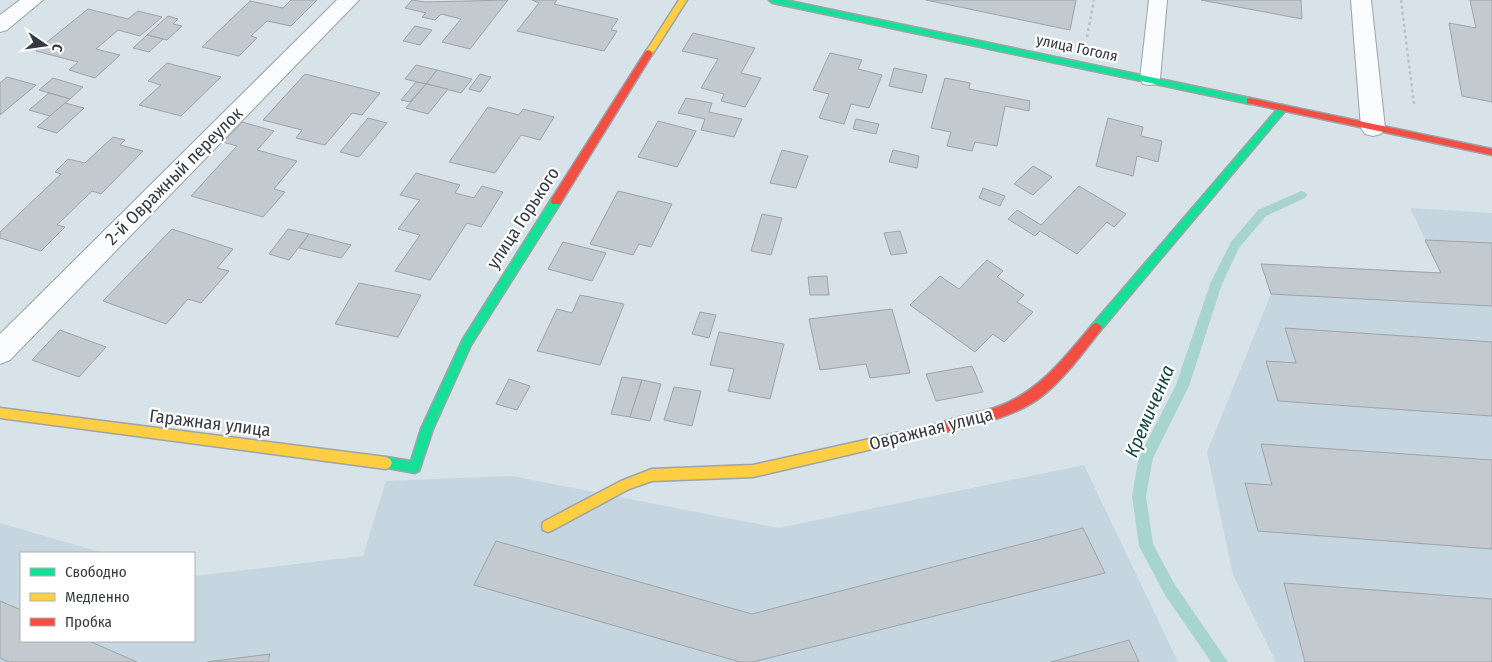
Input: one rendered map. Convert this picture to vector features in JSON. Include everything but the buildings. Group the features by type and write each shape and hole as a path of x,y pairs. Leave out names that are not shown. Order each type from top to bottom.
{"street":[{"path":"0,25 33,0"},
{"name":"2-й Овражный переулок","path":"0,352 349,0"},
{"name":"улица Горького","path":"415,466 427,429 467,342 683,0"},
{"name":"улица Гоголя","path":"774,0 1492,152"},
{"path":"1361,0 1373,128"},
{"name":"Овражная улица","path":"548,526 625,485 652,475 753,471 976,420 1026,400 1040,390 1071,358 1283,108"},
{"name":"Гаражная улица","path":"0,413 415,466"}],"lane":[{"path":"1150,79 1158,0"}],"path":[{"path":"1086,38 1094,0"},
{"path":"1401,0 1414,107"}],"shaded area":[{"path":"1410,208 1492,213 1492,662 1276,662 1233,575 1207,452 1271,294 1261,264 1441,273"},
{"path":"1084,465 1178,662 0,662 0,523 100,552 20,552 20,642 195,642 195,576 363,556 386,481 512,476 778,528"}],"waterway":[{"name":"Кремиченка","path":"1220,662 1170,590 1146,546 1139,496 1146,457 1182,386 1216,284 1235,245 1262,213 1301,195"}],"traffic: fast":[{"path":"773,0 1250,101"},
{"path":"1096,328 1283,108"},
{"path":"386,463 415,467 427,429 467,342 556,201"}],"traffic: slow":[{"path":"649,53 683,0"},
{"path":"0,413 386,463"},
{"path":"548,526 625,485 652,475 753,471 941,428"}],"traffic: jam":[{"path":"556,201 649,53"},
{"path":"1250,101 1492,152"},
{"path":"941,428 995,413 1016,405 1036,394 1055,377 1096,328"}]}
